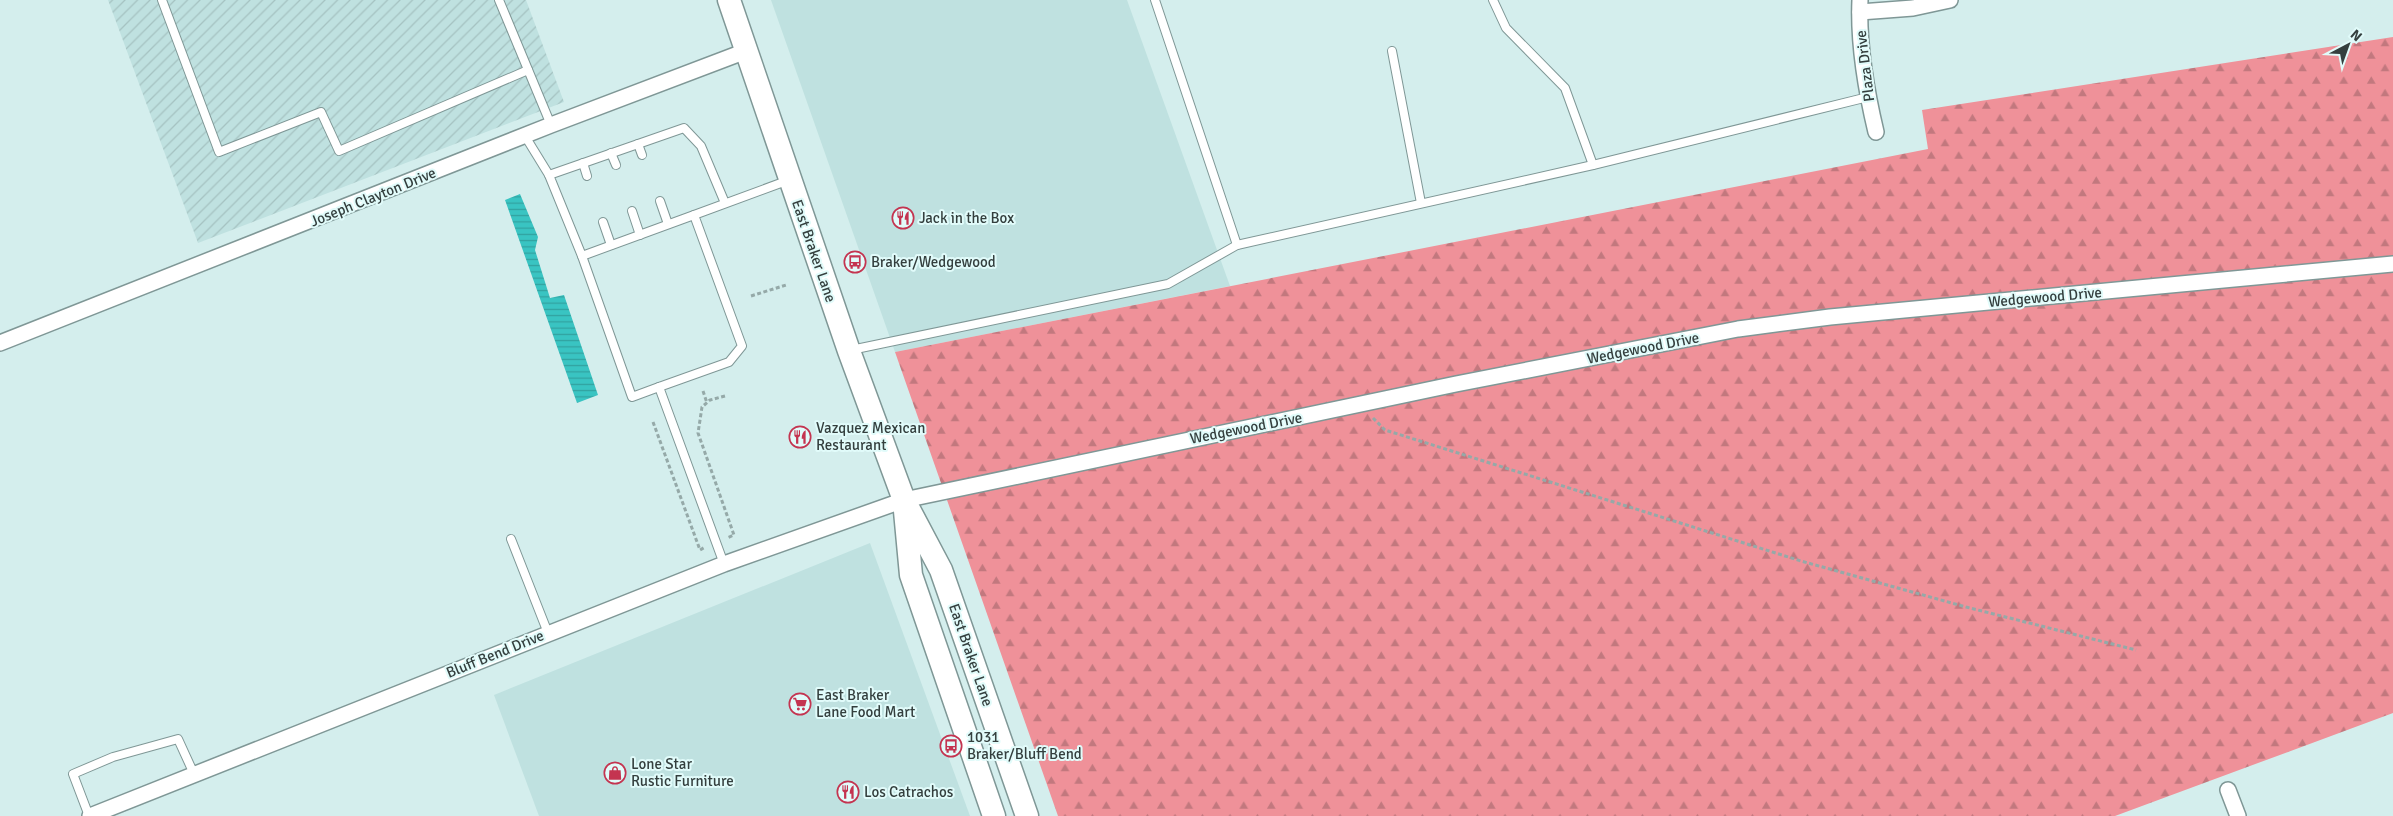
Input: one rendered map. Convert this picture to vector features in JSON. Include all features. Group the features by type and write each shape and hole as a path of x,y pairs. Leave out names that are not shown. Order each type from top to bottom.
{"main road":[{"name":"East Braker Lane","path":"729,0 849,351 904,500 941,570 1027,816"},
{"name":"East Braker Lane","path":"904,500 911,575 994,816"}],"street":[{"path":"1860,6 1913,8 1950,0"},
{"name":"Plaza Drive","path":"1860,6 1868,97 1876,132"},
{"name":"Joseph Clayton Drive","path":"0,342 551,125 746,51"},
{"name":"Wedgewood Drive","path":"904,500 1187,440 1359,406 1456,384 1738,329 1840,316 2393,264"},
{"name":"Bluff Bend Drive","path":"89,816 724,564 904,500"},
{"path":"2228,790 2238,816"}],"lane":[{"path":"162,0 219,152 321,112 339,151 528,70"},
{"path":"499,0 551,125"},
{"path":"1493,0 1506,28 1565,88 1593,165"},
{"path":"1157,1 1237,245"},
{"path":"1392,51 1421,203"},
{"path":"849,351 1168,284 1237,245 1593,165 1868,97"},
{"path":"549,174 684,128 701,146 725,203"},
{"path":"525,136 549,174 582,256 632,397 729,362 742,346 694,215"},
{"path":"638,144 642,155"},
{"path":"611,153 616,165"},
{"path":"583,163 587,176"},
{"path":"582,256 789,180"},
{"path":"660,201 668,224"},
{"path":"632,211 640,235"},
{"path":"603,222 611,245"},
{"path":"659,387 724,564"},
{"path":"511,538 548,633"},
{"path":"89,816 73,774 113,757 178,739 194,774"}],"path":[{"path":"752,296 786,285"},
{"path":"703,392 707,403"},
{"path":"1359,406 1385,430 1801,561 1966,607 2136,650"}],"shaded area":[{"path":"108,0 526,0 564,102 198,243"},
{"path":"771,0 1127,0 1230,286 895,352"},
{"path":"870,543 970,816 539,816 494,695"}],"green space":[{"path":"2393,37 2393,713 2115,816 1058,816 895,352 1928,149 1922,110"}],"water":[{"path":"520,194 538,237 535,250 550,298 564,295 598,395 577,403 505,200"}],"place":[{"name":"Jack in the Box","path":"903,218"},
{"name":"Braker/Wedgewood","path":"855,262"},
{"name":"Vazquez Mexican Restaurant","path":"800,437"},
{"name":"East Braker Lane Food Mart","path":"800,704"},
{"name":"1031 Braker/Bluff Bend","path":"951,746"},
{"name":"Lone Star Rustic Furniture","path":"615,773"},
{"name":"Los Catrachos","path":"848,792"}]}
